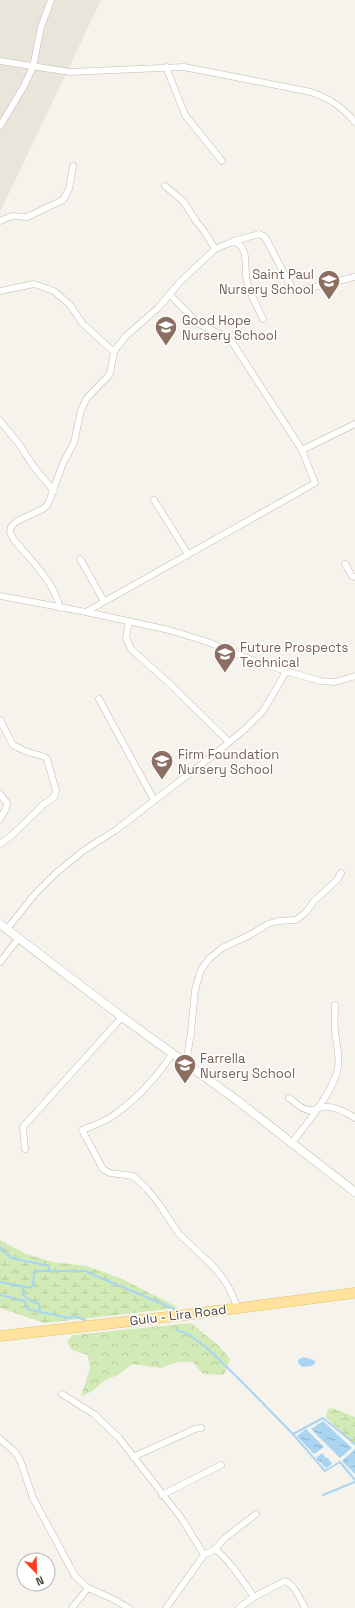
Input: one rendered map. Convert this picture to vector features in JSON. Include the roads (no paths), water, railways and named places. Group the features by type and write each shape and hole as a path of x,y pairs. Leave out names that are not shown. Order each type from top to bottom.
{"main road":[{"name":"Gulu - Lira Road","path":"0,1336 355,1293"}],"street":[{"path":"0,126 24,86 33,67 41,27 51,0"},
{"path":"0,61 70,72 184,67 311,92 329,98 355,122"},
{"path":"166,67 185,115 222,161"},
{"path":"0,221 12,216 27,217 63,200 69,189 73,166"},
{"path":"165,186 183,201 215,249"},
{"path":"60,608 58,599 52,589 14,540 10,532 11,527 17,521 47,507 62,467 77,435 80,410 87,398 110,374 114,352 126,336 148,318 180,282 215,249 234,241 259,234 265,237 294,292 355,277"},
{"path":"234,241 240,245 246,258 245,273 247,281 252,298 263,319"},
{"path":"0,291 34,284 54,291 70,305 83,324 114,352"},
{"path":"86,612 316,483 302,450 232,342 224,336 199,324 170,294"},
{"path":"0,420 19,444 34,467 54,491"},
{"path":"302,450 355,424"},
{"path":"154,500 188,554"},
{"path":"80,559 104,601"},
{"path":"345,564 352,576 355,577"},
{"path":"0,596 86,612 188,635 259,663 286,672 328,682 343,680 355,676"},
{"path":"129,621 126,638 131,649 170,684 229,742"},
{"path":"7,929 35,894 56,873 87,848 116,830 245,728 262,711 286,672"},
{"path":"99,699 154,800"},
{"path":"0,720 13,744 25,751 45,756 50,764 56,791 54,797 42,805 11,836 0,844"},
{"path":"0,794 7,803 6,809 0,819"},
{"path":"186,1063 191,1033 195,990 201,970 209,959 222,948 248,936 268,924 278,921 296,920 306,912 314,901 337,880 341,873"},
{"path":"0,924 122,1017 173,1053 355,1192"},
{"path":"0,962 19,938"},
{"path":"291,1144 319,1108 336,1076 339,1053 335,1031 335,1005"},
{"path":"25,1149 23,1127 122,1017"},
{"path":"173,1053 159,1073 135,1098 110,1118 82,1130 103,1169 110,1173 133,1176 147,1189 179,1234 212,1265 221,1276 228,1286 238,1308"},
{"path":"289,1098 303,1108 309,1110 325,1106 337,1108 355,1118"},
{"path":"62,1394 94,1414 108,1427 182,1518 204,1555"},
{"path":"133,1457 194,1429 201,1428"},
{"path":"0,1439 20,1460 25,1471 30,1493 62,1555 75,1576 88,1588 129,1608"},
{"path":"162,1495 221,1466"},
{"path":"166,1608 204,1555 215,1549 225,1538 256,1514"},
{"path":"215,1549 224,1556 254,1597"},
{"path":"239,1608 254,1597 285,1581 293,1586 305,1608"},
{"path":"72,1608 88,1588"}],"water":[{"path":"303,1357 314,1360 315,1363 312,1366 302,1367 298,1363 298,1360"},
{"path":"323,1421 352,1448 340,1458 311,1429"},
{"path":"306,1429 324,1447 314,1454 297,1436"},
{"path":"355,1449 355,1474 342,1461"},
{"path":"322,1453 332,1464 326,1468 316,1458"}],"waterway":[{"path":"0,1247 11,1258 49,1266 49,1271 85,1271 174,1309"},
{"path":"0,1282 32,1288 35,1271 49,1271"},
{"path":"23,1287 23,1294 29,1300 39,1304 40,1312"},
{"path":"0,1295 25,1301 27,1309 69,1318 74,1316 85,1320"},
{"path":"176,1330 188,1334 207,1348 293,1434 323,1418 355,1444"},
{"path":"293,1434 325,1471 340,1462 355,1480"},
{"path":"323,1495 355,1482"}],"place":[{"name":"Saint Paul Nursery School","path":"329,300"},
{"name":"Good Hope Nursery School","path":"166,346"},
{"name":"Future Prospects Technical","path":"225,674"},
{"name":"Firm Foundation Nursery School","path":"162,780"},
{"name":"Farrella Nursery School","path":"185,1084"}]}
